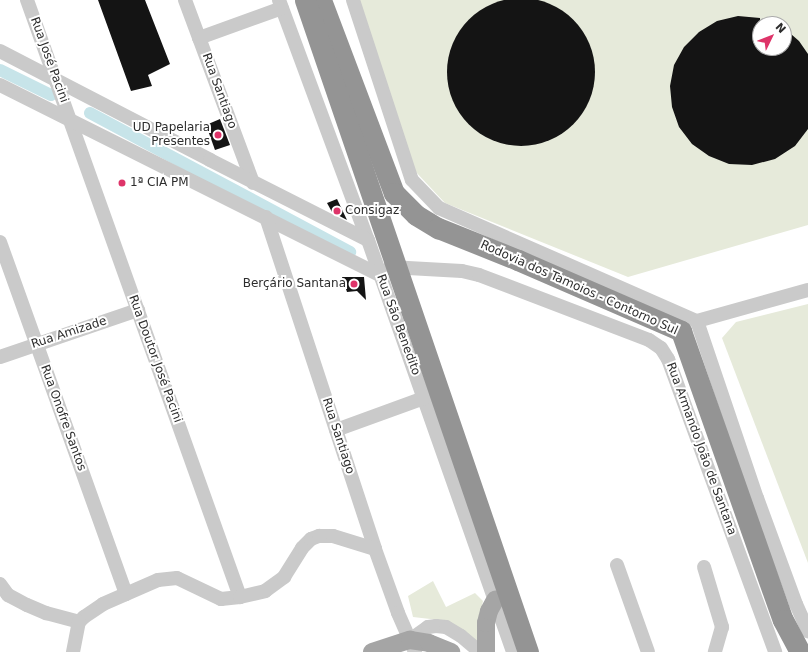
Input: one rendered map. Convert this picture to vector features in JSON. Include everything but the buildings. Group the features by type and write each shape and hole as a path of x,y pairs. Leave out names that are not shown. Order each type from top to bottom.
{"highway":[{"path":"305,0 528,652"},
{"name":"Rodovia dos Tamoios - Contorno Sul","path":"321,0 394,193 416,215 438,228 518,260 681,331 783,620 791,652"},
{"name":"Rodovia dos Tamoios - Contorno Sul","path":"783,620 800,652"}],"main road":[{"path":"486,652 486,623 489,611 495,600"},
{"path":"372,652 429,643 451,652"}],"street":[{"name":"Rua José Pacini","path":"27,0 71,120"},
{"name":"Rua Santiago","path":"185,0 253,183"},
{"path":"354,0 412,180 439,208 697,321 808,290"},
{"path":"200,38 280,4"},
{"name":"Rua São Benedito","path":"280,4 368,240 514,652"},
{"path":"0,51 253,183 368,240"},
{"path":"0,85 378,271"},
{"name":"Rua Doutor José Pacini","path":"71,120 240,597"},
{"name":"Rua Santiago","path":"266,217 375,549 412,646"},
{"name":"Rua Onofre Santos","path":"0,242 126,594"},
{"name":"Rua Armando João de Santana","path":"378,271 462,271 479,275 650,340 662,348 668,359 775,652"},
{"name":"Rua Amizade","path":"0,357 138,310"},
{"path":"697,321 757,498 796,604 808,631"},
{"path":"336,430 424,398"},
{"path":"73,652 80,622 84,617 103,604 158,580 177,578 221,599 240,597 265,591 276,584 284,577 302,548 311,539 319,536 333,536 375,549"},
{"path":"617,565 648,652"},
{"path":"704,567 722,627 714,652"},
{"path":"0,584 8,595 26,605 46,614 80,622"},
{"path":"412,646 428,627 436,626 446,627 461,636 480,652"}],"green space":[{"path":"359,0 808,0 808,225 628,277 445,203 414,170"},
{"path":"808,304 808,563 722,338 736,322"},
{"path":"433,581 446,607 475,593 483,601 480,614 484,652 439,620 413,617 408,596"}],"waterway":[{"path":"0,70 51,95"},
{"path":"90,113 350,252"}],"place":[{"name":"UD Papelaria Presentes","path":"218,135"},
{"name":"1ª CIA PM","path":"122,183"},
{"name":"Consigaz","path":"337,211"},
{"name":"Berçário Santana","path":"354,284"}]}
